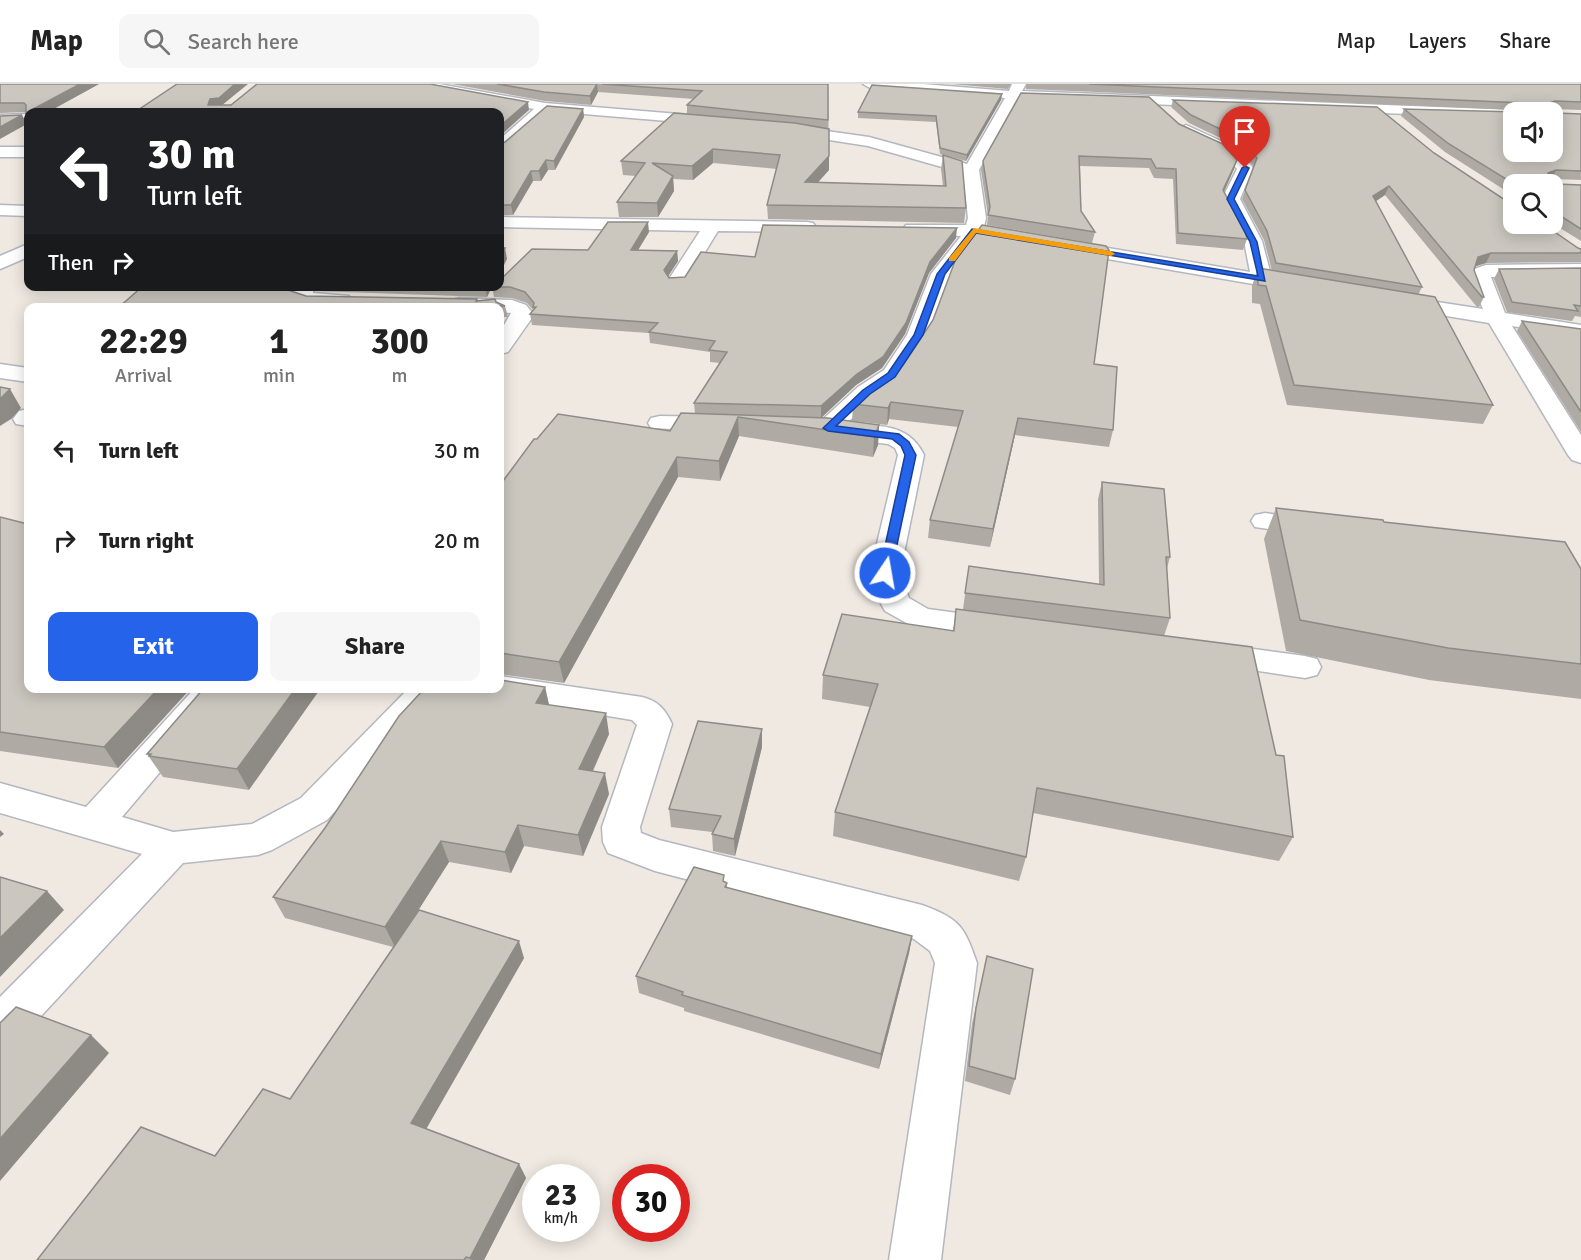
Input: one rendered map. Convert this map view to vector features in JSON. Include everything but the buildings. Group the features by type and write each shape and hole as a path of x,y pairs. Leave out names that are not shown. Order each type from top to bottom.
{"street":[{"path":"420,84 471,95 550,107 725,122"},
{"path":"870,84 1016,89 1150,99 1503,113"},
{"path":"828,428 866,392 892,375 918,335 941,274 974,231 977,218 971,170 1016,89"},
{"path":"504,144 550,107 573,92"},
{"path":"1434,98 1449,111"},
{"path":"1150,99 1182,128 1227,149 1239,159 1245,168 1231,199 1253,242 1262,279"},
{"path":"1378,108 1404,129"},
{"path":"0,119 24,118"},
{"path":"771,127 869,142 971,170"},
{"path":"0,152 24,152"},
{"path":"0,210 24,211"},
{"path":"504,222 820,227"},
{"path":"677,282 713,225"},
{"path":"891,229 974,231 1321,289"},
{"path":"0,263 24,252"},
{"path":"1581,270 1483,272 1480,279 1497,319 1581,455"},
{"path":"302,291 300,296 310,299 358,301"},
{"path":"1380,299 1581,331"},
{"path":"504,306 519,309 522,315 504,341"},
{"path":"0,371 24,374"},
{"path":"660,423 738,425"},
{"path":"782,426 828,428 895,437 906,444 911,455 885,573 897,604 921,618 1027,631"},
{"path":"1265,521 1346,532"},
{"path":"1180,650 1305,667"},
{"path":"504,689 642,709 652,718 655,724 621,826 622,842 655,855 922,923 941,932 947,938 956,963 915,1260"},
{"path":"93,824 211,693"},
{"path":"0,798 173,848 258,839 314,809 425,693"},
{"path":"0,1028 173,848"}],"slow traffic":[{"path":"952,260 974,231 1111,254"}],"route":[{"path":"885,573 911,455 906,444 895,437 828,428 866,392 892,375 918,335 941,274 974,231 1262,279 1253,242 1231,199 1245,168"}]}
